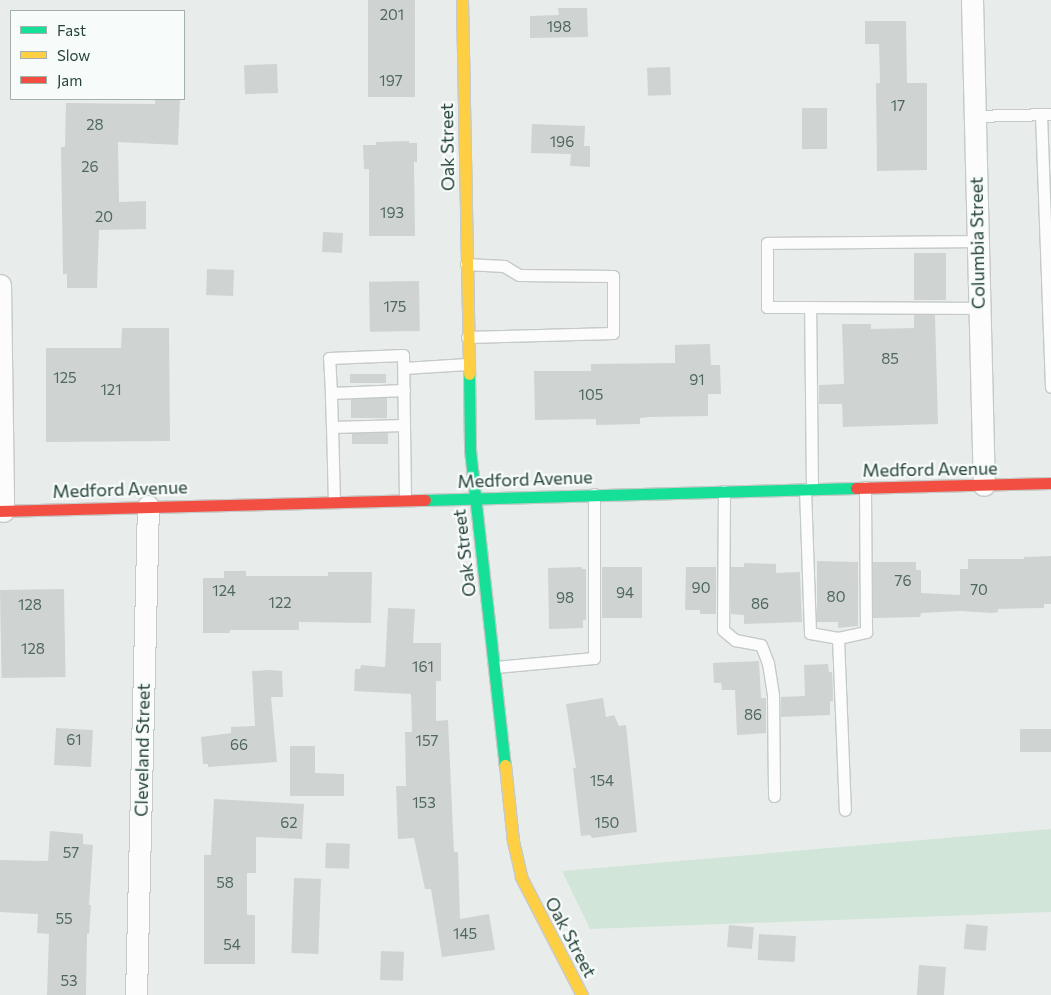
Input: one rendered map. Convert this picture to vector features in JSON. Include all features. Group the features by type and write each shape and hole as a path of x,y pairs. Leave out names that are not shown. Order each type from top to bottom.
{"main road":[{"name":"Oak Street","path":"462,0 470,450 513,841 521,877 527,892 582,995"},
{"name":"Medford Avenue","path":"2,511 1051,483"}],"street":[{"name":"Columbia Street","path":"972,0 978,308 984,485"},
{"path":"0,285 2,511"},
{"name":"Cleveland Street","path":"136,995 148,506"}],"lane":[{"path":"974,116 1046,114 1051,387"},
{"path":"977,241 767,242 768,307 978,308"},
{"path":"466,264 504,266 519,276 613,276 613,333 467,336"},
{"path":"810,307 808,489 810,633 838,638 866,632 865,487"},
{"path":"334,502 329,358 403,355 405,500"},
{"path":"404,368 468,364"},
{"path":"331,393 404,390"},
{"path":"332,427 404,425"},
{"path":"724,491 723,630 735,640 761,646 768,662 773,695 774,796"},
{"path":"495,667 594,658 594,494"},
{"path":"838,638 845,810"}],"green space":[{"path":"1051,829 1051,912 590,929 562,871"}],"building":[{"path":"368,0 415,0 415,97 368,97"},
{"path":"558,8 587,8 588,37 530,38 530,16 559,15"},
{"path":"865,21 906,21 907,83 927,83 927,170 877,171 876,83 880,83 879,44 865,44"},
{"path":"277,64 278,93 245,94 244,65"},
{"path":"670,67 671,95 648,96 647,68"},
{"path":"155,100 180,100 178,145 118,142 119,202 146,201 146,229 99,230 97,288 67,288 67,274 63,274 61,147 65,147 66,103 155,104"},
{"path":"802,108 827,108 827,149 802,149"},
{"path":"532,124 585,126 584,146 590,146 590,167 570,166 571,154 531,153"},
{"path":"409,141 409,143 417,143 417,162 414,162 415,236 369,236 369,169 364,169 363,145 376,145 376,142"},
{"path":"323,232 343,233 342,253 322,252"},
{"path":"914,253 946,253 946,300 914,300"},
{"path":"207,269 234,270 233,296 206,295"},
{"path":"419,281 420,331 370,332 369,282"},
{"path":"914,315 935,315 938,424 843,427 842,404 819,404 819,385 844,384 842,324 871,324 871,329 914,328"},
{"path":"122,328 169,328 170,441 46,442 46,348 121,348"},
{"path":"710,344 711,365 720,365 721,394 708,394 708,416 640,418 640,424 596,425 596,419 535,420 534,371 591,371 591,364 675,363 675,345"},
{"path":"350,374 386,374 386,383 350,383"},
{"path":"351,398 387,398 387,418 351,418"},
{"path":"352,433 388,433 388,444 352,444"},
{"path":"1051,556 1051,604 1044,604 1044,608 998,609 998,612 992,613 960,611 921,613 920,617 873,618 873,562 916,562 916,570 921,570 921,593 960,595 960,569 968,569 968,559 1024,559 1024,557"},
{"path":"817,561 858,562 858,626 838,628 838,622 817,622"},
{"path":"744,563 776,564 776,573 800,572 802,622 744,624 744,615 731,614 731,567 744,567"},
{"path":"582,567 582,569 586,569 586,620 583,620 583,628 549,629 548,568"},
{"path":"602,567 642,567 642,618 602,618"},
{"path":"686,567 716,567 716,614 700,614 700,610 685,610"},
{"path":"224,571 246,571 246,576 328,576 328,572 372,572 371,623 299,622 299,630 230,630 230,633 203,633 203,578 224,578"},
{"path":"64,589 66,677 2,678 0,590"},
{"path":"388,608 415,609 413,643 441,643 441,681 436,681 436,721 448,720 454,852 458,852 460,919 489,914 495,950 442,957 431,889 425,889 414,838 398,839 396,786 406,786 405,732 412,732 411,694 354,691 355,669 360,669 361,665 385,667"},
{"path":"759,661 761,698 766,698 766,733 737,735 735,690 722,690 721,683 714,683 713,663"},
{"path":"828,664 829,672 832,672 833,692 833,701 830,701 830,715 781,717 781,697 805,696 804,665"},
{"path":"252,671 282,671 283,697 271,697 277,762 208,767 208,764 203,764 201,737 231,733 231,727 255,726"},
{"path":"603,698 606,717 614,715 619,726 626,725 637,832 592,838 590,835 581,836 573,768 576,768 566,704"},
{"path":"56,728 93,730 91,767 54,765"},
{"path":"1020,729 1051,729 1051,752 1020,752"},
{"path":"290,746 315,746 315,773 344,774 344,796 290,796"},
{"path":"214,799 304,804 302,839 256,837 256,873 247,873 247,915 255,915 255,964 204,964 204,855 211,855"},
{"path":"50,831 83,834 83,844 93,845 89,905 91,905 89,934 87,934 86,995 47,995 49,934 37,933 38,914 0,912 0,860 48,861"},
{"path":"326,843 350,844 349,869 325,868"},
{"path":"294,878 321,879 318,954 291,953"},
{"path":"966,924 988,926 986,951 964,949"},
{"path":"729,925 754,927 752,949 727,947"},
{"path":"759,934 796,936 795,962 758,960"},
{"path":"381,951 404,952 403,981 380,980"},
{"path":"919,965 946,967 944,995 917,995"}],"traffic: fast":[{"path":"469,374 470,450 505,765"},
{"path":"425,500 856,488"}],"traffic: slow":[{"path":"462,0 469,374"},
{"path":"505,765 513,841 521,877 582,995"}],"traffic: jam":[{"path":"856,488 1051,483"},
{"path":"0,511 425,500"}]}
